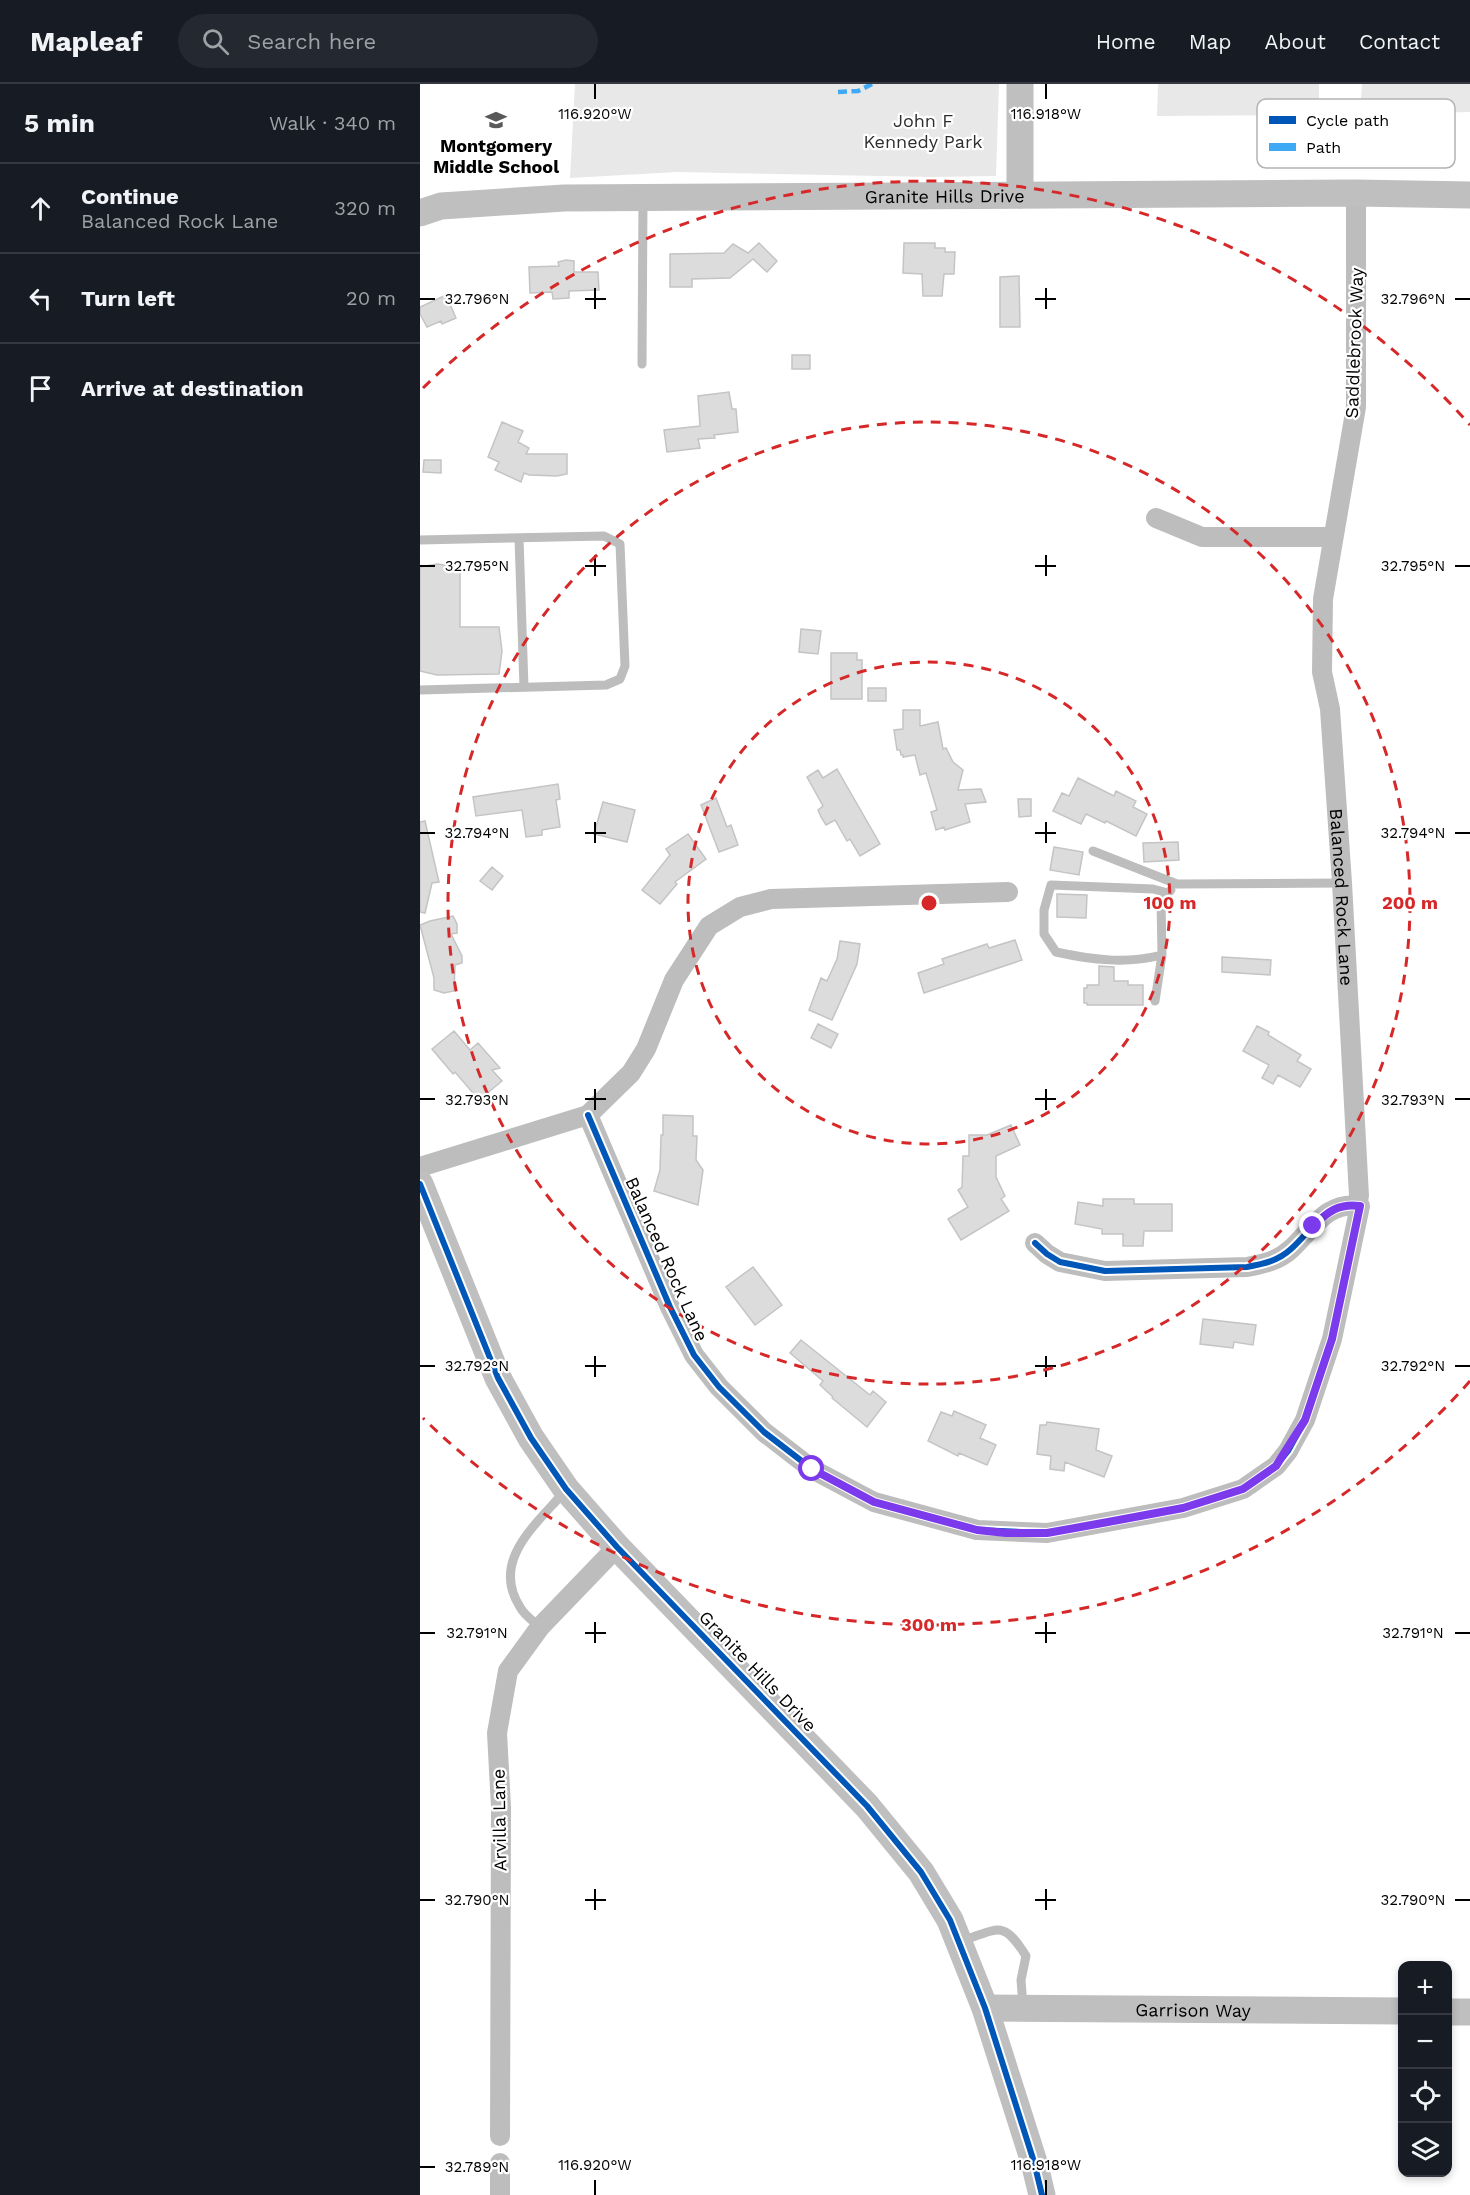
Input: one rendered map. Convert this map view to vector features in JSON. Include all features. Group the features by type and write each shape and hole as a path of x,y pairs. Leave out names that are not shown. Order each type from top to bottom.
{"street":[{"path":"1020,84 1020,195"},
{"name":"Granite Hills Drive","path":"420,213 441,206 564,198 1356,193 1470,195"},
{"name":"Saddlebrook Way","path":"1323,599 1356,407 1356,193"},
{"path":"1156,519 1202,537 1333,537"},
{"name":"Balanced Rock Lane","path":"588,1114 669,1307 694,1355 719,1388 764,1432 812,1469 874,1502 977,1530 1047,1533 1183,1508 1243,1489 1276,1466 1305,1420 1332,1339 1359,1201 1330,709 1322,672 1323,599"},
{"path":"420,1167 588,1114 631,1073 646,1049 674,980 709,926 740,908 783,899 1008,892"},
{"name":"Granite Hills Drive","path":"420,1184 498,1378 531,1438 566,1489 617,1547 867,1806 921,1872 950,1920 986,2008 1034,2162 1042,2195"},
{"path":"1035,1243 1060,1262 1105,1271 1247,1267 1264,1264 1290,1250 1334,1208 1359,1201"},
{"name":"Arvilla Lane","path":"500,2136 501,1807 497,1733 508,1671 540,1627 617,1547"},
{"name":"Garrison Way","path":"986,2008 1398,2011"},
{"path":"1452,2012 1470,2012"},
{"path":"500,2163 500,2195"}],"lane":[{"path":"642,364 643,198"},
{"path":"420,540 604,536 620,544 625,666 620,679 606,685 420,690"},
{"path":"519,538 524,687"},
{"path":"1092,851 1177,884 1342,883"},
{"path":"1155,1001 1162,955 1161,901 1177,884"},
{"path":"1162,955 1138,961 1087,959 1056,952 1044,934 1044,910 1051,885 1153,889 1168,893"},
{"path":"540,1627 520,1609 510,1588 510,1568 523,1536 566,1489"},
{"path":"959,1942 997,1929 1008,1932 1026,1956 1021,1980 1023,2008"}],"green space":[{"name":"John F Kennedy Park","path":"575,84 999,84 996,176 677,172 570,178"},
{"path":"1158,84 1319,84 1319,99 1257,99 1257,115 1157,116"},
{"path":"1362,84 1470,84 1470,112 1455,112 1455,99 1361,99"}],"building":[{"path":"759,243 777,261 767,272 753,259 730,278 692,279 692,287 670,287 670,254 724,253 733,244 748,253"},
{"path":"904,243 935,243 935,248 945,248 945,252 955,252 954,274 944,274 942,296 923,296 922,274 903,273"},
{"path":"574,261 574,272 598,272 599,290 569,291 569,298 553,299 552,292 530,293 529,267 559,266 558,262"},
{"path":"1019,276 1020,327 1000,327 1000,277"},
{"path":"446,295 456,318 427,327 420,314 420,307"},
{"path":"792,355 810,355 810,369 792,369"},
{"path":"729,392 732,409 736,409 738,432 714,435 715,438 698,439 700,448 667,452 664,430 700,426 698,396"},
{"path":"502,422 523,431 518,442 529,448 526,454 567,454 567,474 557,476 524,473 521,482 495,470 499,462 488,457"},
{"path":"424,460 441,460 441,473 423,472"},
{"path":"437,564 460,567 460,627 499,627 502,651 499,674 437,675 420,671 420,567"},
{"path":"801,629 821,631 818,654 799,652"},
{"path":"831,653 857,653 857,660 862,660 862,699 831,699"},
{"path":"868,688 886,688 886,701 868,701"},
{"path":"903,710 920,710 920,726 938,722 943,749 946,748 953,762 963,770 958,790 981,789 986,802 965,804 970,822 945,830 944,827 936,830 931,812 937,810 926,773 920,775 915,755 903,757 900,750 897,750 894,730 903,729"},
{"path":"837,769 880,844 860,856 850,839 847,841 835,820 826,825 818,810 823,806 807,777 818,770 823,778"},
{"path":"1078,778 1114,796 1116,791 1136,801 1133,807 1147,814 1136,836 1086,814 1081,824 1053,811 1062,793 1069,796"},
{"path":"558,784 560,799 556,800 560,827 542,830 542,835 526,837 522,810 476,816 473,797"},
{"path":"716,798 727,827 731,825 738,845 719,852 701,805"},
{"path":"1018,799 1031,799 1031,816 1019,817"},
{"path":"603,802 635,810 627,842 594,834"},
{"path":"425,821 439,882 432,883 425,913 420,912 420,822"},
{"path":"688,834 706,859 675,882 677,884 660,904 642,890 670,855 666,849"},
{"path":"1178,842 1179,860 1144,862 1143,843"},
{"path":"1054,847 1083,852 1079,875 1050,870"},
{"path":"492,867 503,876 492,890 480,881"},
{"path":"1057,894 1087,895 1086,918 1057,917"},
{"path":"453,916 457,924 457,933 451,934 462,956 462,963 455,965 454,991 444,993 434,990 434,978 420,925"},
{"path":"1015,940 1022,960 924,993 918,973 944,964 942,959 987,944 989,948"},
{"path":"840,941 860,944 857,964 832,1020 809,1010 821,978 827,981 837,959"},
{"path":"1222,957 1271,960 1270,975 1222,972"},
{"path":"1099,966 1114,967 1114,981 1128,981 1128,985 1143,985 1143,1005 1087,1005 1084,1003 1084,988 1087,988 1087,985 1099,985"},
{"path":"818,1024 838,1034 831,1048 811,1038"},
{"path":"1257,1026 1301,1055 1297,1061 1311,1069 1300,1087 1278,1075 1273,1084 1262,1078 1269,1065 1243,1051"},
{"path":"454,1031 470,1050 478,1043 500,1068 492,1070 502,1081 479,1100 432,1049"},
{"path":"663,1115 693,1116 693,1136 697,1136 696,1160 703,1170 698,1205 654,1191 660,1170"},
{"path":"1011,1125 1020,1145 996,1156 996,1177 1005,1196 1001,1199 1009,1211 961,1240 948,1219 968,1207 958,1190 962,1187 963,1156 969,1156 969,1135 987,1135"},
{"path":"1103,1199 1134,1199 1134,1204 1172,1204 1172,1231 1144,1231 1143,1246 1123,1246 1123,1234 1102,1234 1102,1229 1075,1224 1078,1202 1103,1206"},
{"path":"753,1267 782,1305 755,1325 726,1287"},
{"path":"1203,1319 1256,1325 1253,1345 1234,1342 1233,1348 1200,1344"},
{"path":"801,1340 870,1395 873,1391 886,1402 867,1427 832,1398 820,1385 823,1381 790,1353"},
{"path":"954,1411 986,1425 980,1438 996,1445 987,1465 959,1453 958,1456 928,1441 941,1412 952,1416"},
{"path":"1047,1422 1099,1429 1096,1450 1112,1456 1104,1477 1065,1462 1064,1471 1050,1469 1051,1456 1037,1454 1040,1425 1046,1425"}],"marked path":[{"path":"838,92 858,91 872,84"}],"cycle path":[{"path":"588,1115 670,1307 694,1355 719,1387 764,1432 812,1469 874,1502 977,1530 1047,1533 1183,1508 1243,1489 1276,1466 1288,1451 1305,1420 1332,1339 1360,1206 1348,1206 1329,1212 1286,1253 1259,1265 1247,1267 1105,1271 1060,1262 1035,1243"},
{"path":"420,1184 498,1378 531,1438 566,1489 617,1547 867,1806 921,1872 950,1920 985,2008 1034,2162 1042,2195"}],"place":[{"name":"Montgomery Middle School","path":"496,120"}],"route":[{"path":"812,1469 874,1502 977,1530 1006,1533 1047,1533 1108,1522 1183,1508 1243,1489 1276,1466 1288,1451 1305,1420 1332,1339 1360,1206 1347,1204 1334,1208 1313,1226"}]}
